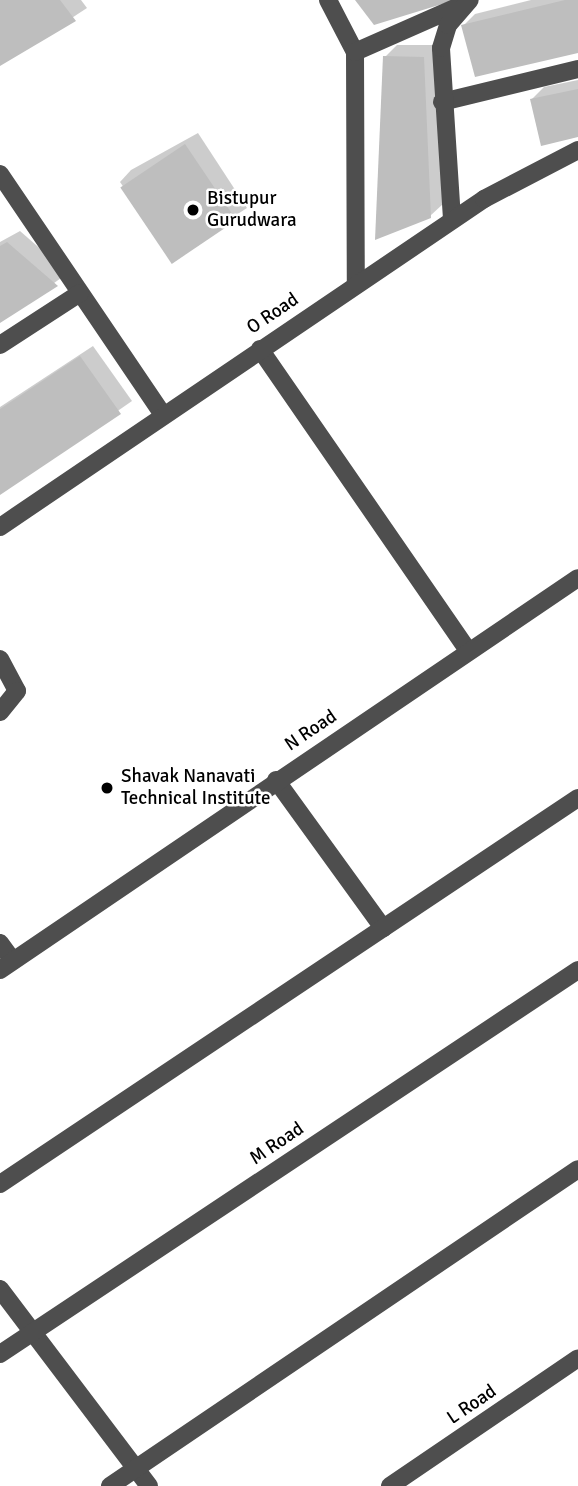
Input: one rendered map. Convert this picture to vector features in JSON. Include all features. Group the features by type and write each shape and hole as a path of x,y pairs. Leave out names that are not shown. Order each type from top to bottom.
{"street":[{"path":"328,0 355,52 356,283"},
{"path":"355,52 472,1"},
{"path":"452,219 442,102 441,48 449,25 472,1"},
{"path":"442,102 578,69"},
{"name":"O Road","path":"0,527 452,219 578,150"},
{"path":"0,174 163,415"},
{"path":"0,345 80,293"},
{"path":"260,349 467,649"},
{"name":"N Road","path":"6,966 467,649 578,578"},
{"path":"0,659 17,691 0,712"},
{"path":"276,780 383,928"},
{"path":"0,1184 578,798"},
{"path":"0,943 6,966"},
{"name":"M Road","path":"0,1354 578,970"},
{"path":"110,1486 578,1169"},
{"path":"0,1290 149,1486"},
{"name":"L Road","path":"390,1486 578,1358"}],"building":[{"path":"0,0 60,0 76,21 0,66"},
{"path":"355,0 452,0 452,1 374,25"},
{"path":"565,0 578,0 578,53 475,77 461,25"},
{"path":"383,56 424,57 431,218 375,240"},
{"path":"578,89 578,137 541,146 530,99"},
{"path":"185,144 236,220 172,264 120,188"},
{"path":"7,242 58,286 0,323 0,246"},
{"path":"80,356 121,414 0,495 0,409"}],"place":[{"name":"Bistupur Gurudwara","path":"193,210"},
{"name":"Shavak Nanavati Technical Institute","path":"107,788"}]}
